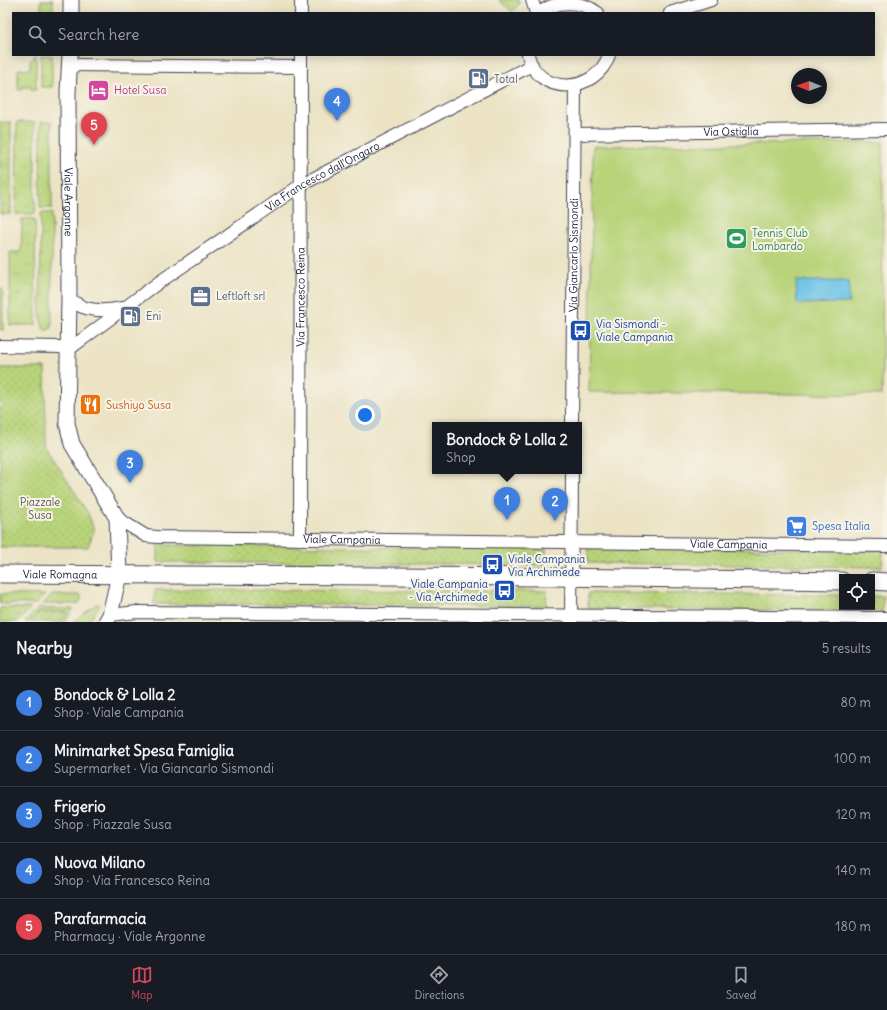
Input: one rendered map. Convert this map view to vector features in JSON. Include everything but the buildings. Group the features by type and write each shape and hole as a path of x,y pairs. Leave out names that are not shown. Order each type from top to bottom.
{"main road":[{"name":"Viale Romagna","path":"0,574 119,575"},
{"path":"119,575 571,577 839,581"},
{"path":"875,581 887,582"}],"street":[{"path":"71,0 71,12"},
{"path":"301,0 301,12"},
{"path":"532,0 537,12"},
{"path":"673,12 711,0"},
{"path":"539,12 555,3 576,1 589,6 597,12"},
{"path":"530,60 536,71 548,81 563,86 585,82 598,74 607,62 609,56"},
{"path":"70,60 301,61"},
{"name":"Viale Argonne","path":"68,350 69,298 67,113 70,60"},
{"name":"Via Francesco dall'Ongaro","path":"68,350 124,307 301,185 530,60"},
{"name":"Via Francesco Reina","path":"300,539 302,214 301,61"},
{"name":"Via Giancarlo Sismondi","path":"572,422 575,85"},
{"name":"Via Ostiglia","path":"575,134 887,129"},
{"name":"Via Francesco dall'Ongaro","path":"69,298 75,304 96,310 109,310 124,307"},
{"path":"0,346 60,347 68,350 67,422 69,436 117,518 119,575 108,619 137,612 302,617 571,619 887,618"},
{"path":"571,619 572,474"},
{"name":"Viale Campania","path":"117,518 146,536 887,546"}],"green space":[{"path":"41,0 53,0 53,12 41,12"},
{"path":"499,0 519,0 519,4 512,12"},
{"path":"34,56 36,56 36,90 32,90 31,87 22,87 22,90 18,90 18,69 30,69 30,59 34,59"},
{"path":"41,56 52,56 52,87 41,87"},
{"path":"0,122 11,122 11,214 0,214"},
{"path":"17,122 35,122 35,214 16,214"},
{"path":"41,122 52,122 52,208 40,208"},
{"name":"Tennis Club Lombardo","path":"883,142 882,395 589,392 593,146"},
{"path":"41,213 52,213 52,328 44,331 40,315"},
{"path":"22,219 35,219 36,325 10,325 10,252 21,252"},
{"path":"0,289 3,289 3,330 0,330"},
{"name":"Piazzale Susa","path":"0,368 45,368 46,447 88,513 94,530 88,547 0,547"},
{"path":"158,545 546,549 546,565 158,562"},
{"path":"588,547 883,550 882,567 588,563"},
{"path":"155,590 547,591 546,606 154,604"},
{"path":"588,593 839,595 839,610 875,610 875,596 883,596 882,612 588,608"},
{"path":"0,594 45,595 36,604 0,604"},
{"path":"52,595 81,595 81,600 78,604 43,604"},
{"path":"96,604 100,605 88,622 73,622"},
{"path":"0,608 31,608 18,622 0,622"},
{"path":"38,608 73,609 65,622 60,622 67,612 39,612 30,622 25,622"},
{"path":"39,612 68,612 60,622 30,622"}],"water":[{"path":"796,281 849,281 849,303 797,304"}],"place":[{"name":"Total","path":"479,79"},
{"name":"Hotel Susa","path":"98,90"},
{"name":"Nuova Milano","path":"337,121"},
{"name":"Parafarmacia","path":"94,145"},
{"name":"Tennis Club Lombardo","path":"737,239"},
{"name":"Leftloft srl","path":"201,296"},
{"name":"Eni","path":"131,316"},
{"name":"Via Sismondi - Viale Campania","path":"581,330"},
{"name":"Sushiyo Susa","path":"91,405"},
{"name":"Frigerio","path":"130,483"},
{"name":"Bondock & Lolla 2","path":"507,520"},
{"name":"Minimarket Spesa Famiglia","path":"555,521"},
{"name":"Spesa Italia","path":"797,526"},
{"name":"Viale Campania Via Archimede","path":"493,565"},
{"name":"Viale Campania - Via Archimede","path":"504,590"}]}
